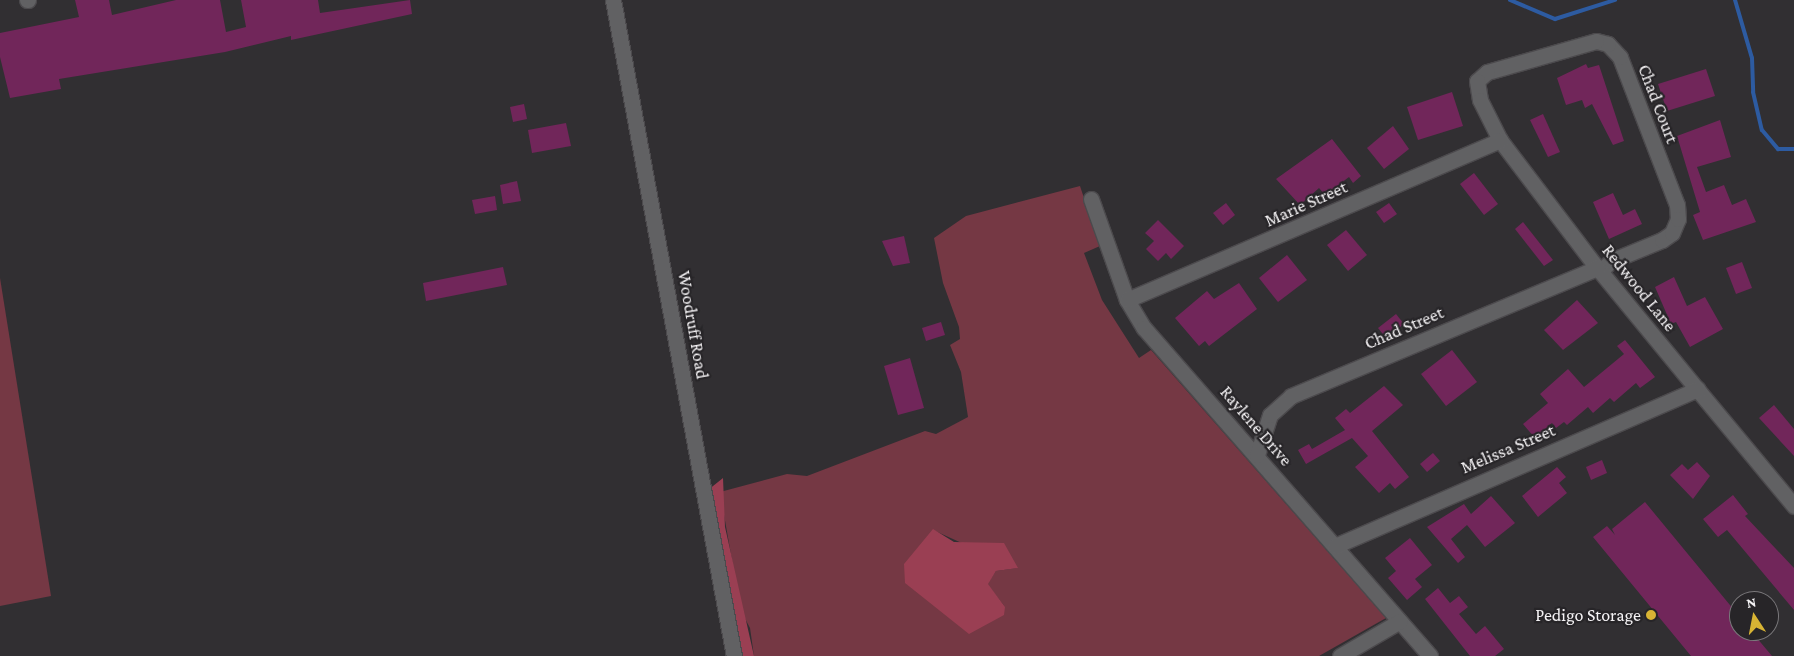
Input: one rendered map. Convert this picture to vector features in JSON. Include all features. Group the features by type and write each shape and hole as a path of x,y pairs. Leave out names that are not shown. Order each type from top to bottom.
{"street":[{"name":"Woodruff Road","path":"613,0 734,656"},
{"name":"Chad Court","path":"1477,80 1487,72 1596,41 1608,44 1620,57 1677,205 1678,219 1672,233 1662,240 1611,261 1599,269"},
{"name":"Redwood Lane","path":"1477,80 1477,93 1500,140 1599,269 1794,506"},
{"name":"Marie Street","path":"1126,300 1500,140"},
{"name":"Raylene Drive","path":"1091,199 1126,300 1144,328 1257,455 1430,656"},
{"name":"Chad Street","path":"1257,455 1270,415 1291,396 1599,269"},
{"name":"Melissa Street","path":"1336,546 1697,389"},
{"path":"1340,656 1400,621"}],"shaded area":[{"path":"1080,186 1100,246 1084,253 1102,300 1139,358 1151,350 1386,618 1319,656 754,656 750,628 741,611 720,492 787,474 807,476 925,431 936,434 968,417 961,372 950,345 960,339 959,327 943,283 934,238 966,216","holes":["933,530 1017,568 996,571 987,584 1005,607"]},
{"path":"0,278 51,596 0,606"},
{"path":"723,478 725,527 754,656 739,656 708,490"},
{"path":"933,529 954,542 1004,543 1018,568 996,571 988,584 1005,607 1004,615 969,634 905,583 904,564"}],"building":[{"path":"75,0 109,0 112,15 176,0 220,0 226,32 246,27 241,0 318,0 320,13 410,0 412,14 291,40 291,36 225,52 59,79 61,89 10,98 0,57 0,33 79,17"},
{"path":"1586,64 1588,68 1599,65 1624,141 1613,145 1592,104 1585,108 1582,100 1566,105 1557,78"},
{"path":"1706,69 1715,96 1667,111 1658,84"},
{"path":"1452,92 1463,126 1418,140 1407,107"},
{"path":"524,104 527,119 513,122 510,107"},
{"path":"1543,114 1560,152 1548,157 1530,120"},
{"path":"1720,120 1731,157 1697,167 1706,192 1724,185 1732,205 1746,199 1756,222 1703,240 1693,215 1700,212 1677,136"},
{"path":"566,123 571,146 532,153 528,130"},
{"path":"1393,126 1409,149 1384,169 1367,148"},
{"path":"1332,139 1361,176 1353,183 1349,177 1325,195 1319,188 1300,205 1276,179"},
{"path":"1474,173 1498,204 1484,215 1460,184"},
{"path":"517,181 521,201 503,204 500,185"},
{"path":"1613,193 1623,215 1635,209 1642,224 1609,239 1593,202"},
{"path":"495,196 497,210 475,214 472,200"},
{"path":"1226,203 1235,215 1223,225 1213,213"},
{"path":"1389,203 1397,214 1384,223 1376,212"},
{"path":"1158,220 1184,246 1171,259 1166,253 1158,261 1146,249 1154,241 1145,233"},
{"path":"1523,222 1553,260 1544,266 1515,229"},
{"path":"1346,230 1367,255 1348,271 1327,245"},
{"path":"904,236 910,263 893,266 882,241"},
{"path":"1287,255 1307,280 1278,302 1259,278"},
{"path":"1742,262 1752,288 1736,294 1726,268"},
{"path":"503,267 507,285 426,301 423,283"},
{"path":"1674,277 1687,306 1705,297 1723,329 1690,347 1676,322 1671,324 1655,287"},
{"path":"1239,283 1257,309 1209,346 1205,341 1199,346 1175,318 1207,291 1214,299"},
{"path":"1577,300 1598,323 1563,350 1544,330"},
{"path":"1396,314 1404,324 1386,338 1378,328"},
{"path":"941,322 945,335 926,341 922,328"},
{"path":"1625,340 1655,377 1640,388 1636,383 1614,402 1610,398 1593,413 1588,407 1567,425 1564,422 1556,428 1552,423 1535,438 1523,424 1548,403 1540,394 1568,369 1584,387 1624,354 1617,346"},
{"path":"1452,350 1477,382 1446,406 1421,374"},
{"path":"910,358 924,408 898,415 884,366"},
{"path":"1384,386 1403,405 1372,431 1409,477 1395,489 1390,483 1379,493 1355,467 1368,456 1352,438 1306,464 1298,450 1309,444 1312,449 1345,430 1335,418 1346,409 1350,413"},
{"path":"1774,405 1794,429 1794,456 1759,418"},
{"path":"1433,453 1440,461 1427,472 1420,464"},
{"path":"1602,460 1607,473 1591,480 1586,467"},
{"path":"1697,462 1710,476 1693,499 1670,475 1682,464 1688,470"},
{"path":"1557,467 1566,477 1559,483 1567,493 1538,517 1522,496"},
{"path":"1733,495 1748,514 1745,516 1794,568 1794,610 1727,530 1718,537 1703,519"},
{"path":"1491,496 1515,523 1485,547 1467,525 1451,539 1465,557 1458,563 1427,527 1464,504 1471,514"},
{"path":"1645,502 1729,604 1729,641 1759,641 1772,656 1691,656 1593,537 1607,526 1615,535 1612,529"},
{"path":"1410,538 1432,565 1415,579 1422,587 1407,600 1388,578 1396,571 1385,558"},
{"path":"1438,588 1450,603 1459,596 1468,607 1459,614 1476,634 1485,626 1504,649 1495,656 1470,656 1425,599"}],"waterway":[{"path":"1510,0 1555,19 1615,0"},
{"path":"1735,0 1752,58 1753,92 1762,130 1778,149 1794,149"}],"place":[{"name":"Pedigo Storage","path":"1651,615"}]}
